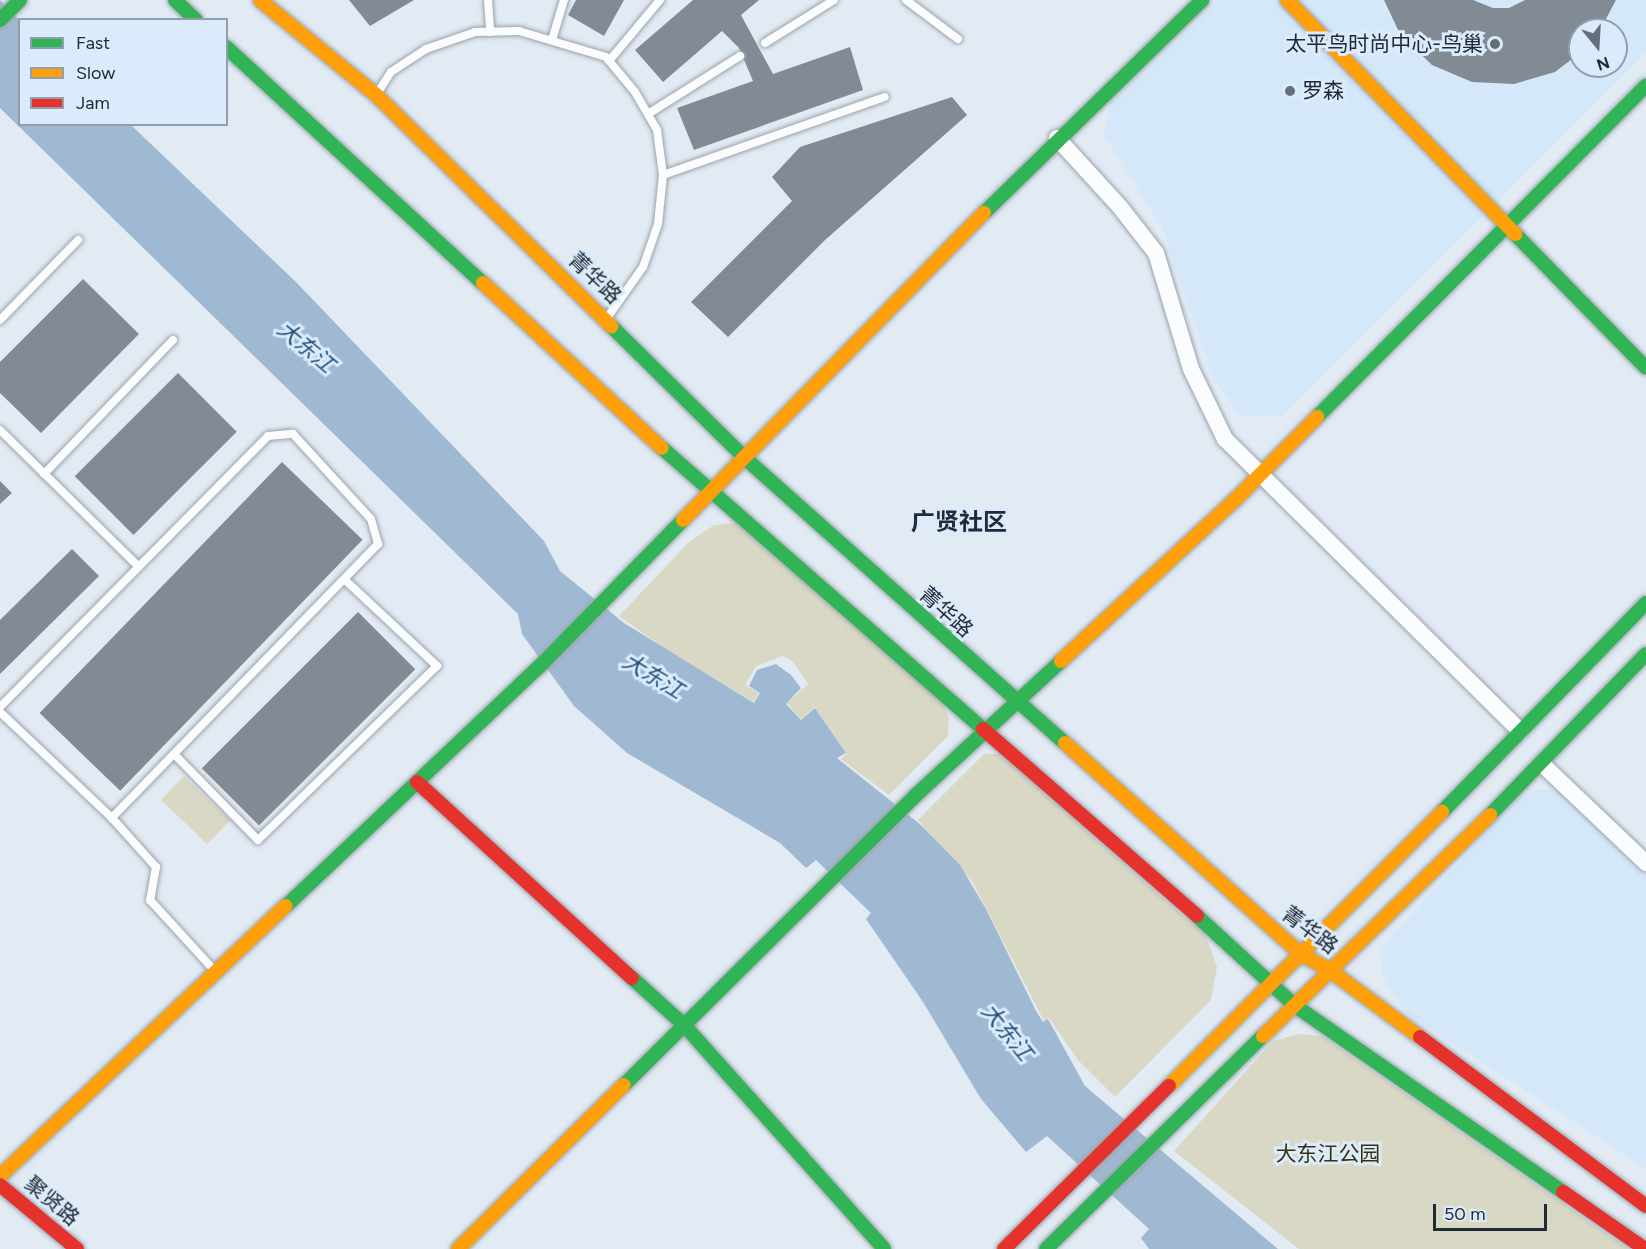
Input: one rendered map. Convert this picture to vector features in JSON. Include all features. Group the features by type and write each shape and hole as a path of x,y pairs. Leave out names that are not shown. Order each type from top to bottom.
{"street":[{"path":"175,0 194,18"},
{"name":"菁华路","path":"260,0 376,95 607,318 746,459 1015,703 1302,955 1328,969 1646,1206"},
{"path":"0,1176 540,666 709,491 746,459 1057,138 1202,0"},
{"path":"1287,0 1646,368"},
{"path":"0,20 16,4"},
{"path":"228,49 709,491 1274,983 1294,1005 1640,1246 1646,1229"},
{"path":"458,1249 916,795 1258,476 1646,86"},
{"path":"1057,138 1120,207 1156,253 1207,406 1225,439 1258,476 1520,731"},
{"path":"1004,1249 1302,955 1646,603"},
{"path":"1046,1249 1328,969 1542,764 1646,654"},
{"path":"1542,764 1646,864"},
{"path":"417,782 684,1025 884,1249"},
{"name":"聚贤路","path":"0,1185 77,1249"}],"lane":[{"path":"488,0 490,32"},
{"path":"552,40 564,0"},
{"path":"609,61 660,0"},
{"path":"765,43 834,0"},
{"path":"906,0 958,39"},
{"path":"376,95 391,72 426,49 475,32 519,31 552,40 609,61 657,130 663,176 658,224 643,267 607,318"},
{"path":"648,114 740,56"},
{"path":"663,176 885,97"},
{"path":"0,320 78,240"},
{"path":"44,474 173,340"},
{"path":"0,430 138,566"},
{"path":"112,818 378,544 371,519 293,434 268,436 138,566 0,710 112,818 156,867 150,900 216,972"},
{"path":"175,755 258,840 436,666 345,580"}],"shaded area":[{"path":"1219,0 1646,0 1646,53 1628,71 1628,18 1568,18 1568,78 1621,78 1282,417 1240,416 1213,378 1162,228 1104,136 1110,104"},
{"path":"1539,789 1560,790 1646,874 1646,1169 1406,1013 1382,976 1380,949 1516,799"}],"green space":[{"path":"736,523 941,701 949,717 948,736 889,795 841,759 847,754 815,707 801,719 787,703 808,684 793,662 783,656 756,666 745,685 759,693 754,702 671,653 619,616 689,542 714,525"},
{"path":"984,754 999,754 1206,936 1217,967 1211,1000 1115,1097 1078,1060 1049,1018 1044,1021 972,881 918,820"},
{"path":"184,776 230,820 207,844 161,800"},
{"name":"大东江公园","path":"1298,1034 1322,1036 1628,1249 1299,1249 1174,1151 1273,1041"}],"water":[{"path":"0,0 18,19 18,126 0,108"},
{"name":"大东江","path":"18,126 132,126 296,282 544,541 560,571 624,623 754,703 760,693 749,686 757,670 776,664 791,675 801,688 786,704 801,720 815,708 846,753 837,758 921,825 960,865 986,909 1036,1011 1043,1022 1048,1019 1085,1086 1278,1249 1149,1249 1141,1238 1149,1229 1047,1136 1026,1152 981,1099 923,1002 866,919 871,913 816,860 806,868 780,843 627,753 574,706 522,634 518,614"}],"building":[{"path":"349,0 414,0 370,26"},
{"path":"576,0 624,0 604,36 568,15"},
{"path":"693,0 759,0 741,15 773,74 850,47 863,90 694,150 677,108 753,81 739,48 722,31 663,82 635,50"},
{"name":"太平鸟时尚中心-鸟巢","path":"1384,0 1473,0 1493,8 1509,8 1525,0 1616,0 1606,18 1568,18 1568,62 1555,72 1514,84 1472,82 1432,65 1400,34"},
{"path":"952,97 967,115 825,240 728,337 691,302 792,201 772,177 800,147"},
{"path":"83,279 139,334 41,433 0,393 0,362"},
{"path":"178,373 237,432 133,535 75,476"},
{"path":"282,462 363,540 120,791 40,713"},
{"path":"0,481 12,493 0,504"},
{"path":"72,549 99,576 0,674 0,620"},
{"path":"358,612 415,669 259,826 202,768"}],"traffic: fast":[{"path":"0,20 20,0"},
{"path":"175,0 194,18"},
{"path":"984,213 1202,0"},
{"path":"228,49 483,283"},
{"path":"1317,417 1646,86"},
{"path":"1515,234 1646,368"},
{"path":"611,326 746,459 1065,743"},
{"path":"662,448 983,729"},
{"path":"286,906 540,666 683,520"},
{"path":"1442,812 1646,603"},
{"path":"1490,815 1646,654"},
{"path":"624,1085 916,795 1061,661"},
{"path":"1197,916 1294,1005 1563,1192"},
{"path":"632,978 684,1025 884,1249"},
{"path":"1046,1249 1263,1036"}],"traffic: slow":[{"path":"260,0 376,95 611,326"},
{"path":"1287,0 1515,234"},
{"path":"683,520 984,213"},
{"path":"483,283 662,448"},
{"path":"1061,661 1235,500 1317,417"},
{"path":"1065,743 1302,955 1328,969 1420,1037"},
{"path":"1169,1086 1442,812"},
{"path":"1263,1036 1490,815"},
{"path":"0,1176 286,906"},
{"path":"458,1249 624,1085"}],"traffic: jam":[{"path":"983,729 1197,916"},
{"path":"417,782 632,978"},
{"path":"1420,1037 1646,1206"},
{"path":"1004,1249 1169,1086"},
{"path":"0,1185 77,1249"},
{"path":"1563,1192 1645,1249"}],"place":[{"name":"太平鸟时尚中心-鸟巢","path":"1495,44"},
{"name":"罗森","path":"1290,91"}],"district":[{"name":"广贤社区","path":"959,522"}]}
